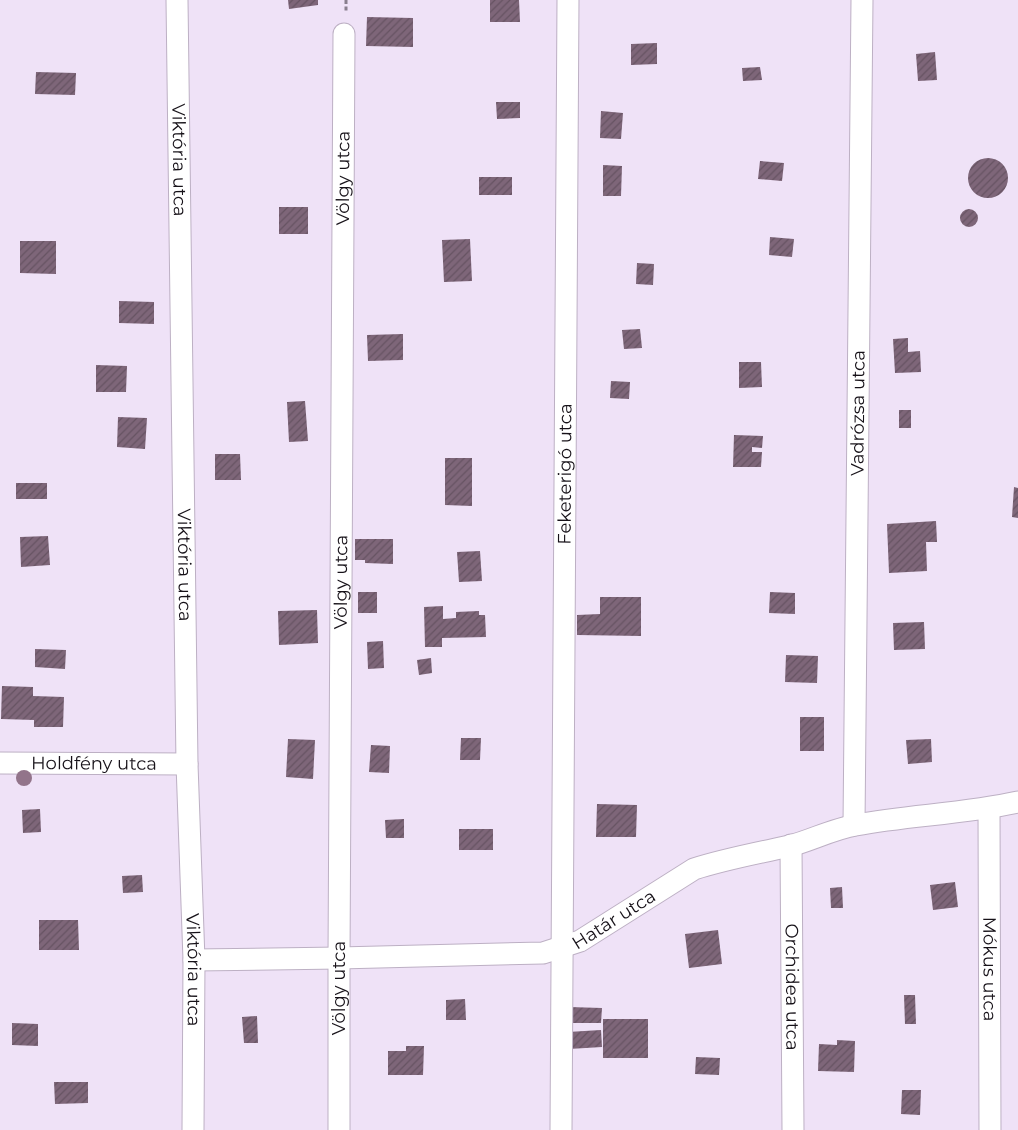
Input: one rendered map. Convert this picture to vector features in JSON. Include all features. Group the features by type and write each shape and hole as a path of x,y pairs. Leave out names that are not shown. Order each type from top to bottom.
{"street":[{"name":"Viktória utca","path":"177,0 187,764 194,960 193,1130"},
{"name":"Feketerigó utca","path":"561,1130 568,0"},
{"name":"Vadrózsa utca","path":"854,825 862,0"},
{"name":"Völgy utca","path":"339,1130 344,34"},
{"name":"Holdfény utca","path":"0,763 187,764"},
{"name":"Határ utca","path":"194,960 543,953 580,941 694,869 730,858 791,845 854,825 989,808 1018,802"},
{"name":"Mókus utca","path":"989,808 990,1130"},
{"name":"Orchidea utca","path":"791,845 794,1130"}],"building":[{"path":"288,0 318,0 318,5 289,9"},
{"path":"490,0 519,0 520,22 490,22"},
{"path":"367,17 413,18 413,47 366,46"},
{"path":"657,43 657,64 631,65 631,44"},
{"path":"935,52 937,80 918,81 916,54"},
{"path":"760,67 762,80 743,81 742,68"},
{"path":"36,72 76,73 75,95 35,94"},
{"path":"496,102 520,102 520,118 497,119"},
{"path":"601,111 623,113 621,139 600,138"},
{"path":"992,158 999,161 1005,167 1008,178 1007,186 999,195 992,198 984,198 977,195 969,186 968,174 971,167 980,159"},
{"path":"760,161 784,163 782,181 758,179"},
{"path":"603,165 622,166 621,196 603,196"},
{"path":"479,177 512,177 512,195 479,195"},
{"path":"279,207 308,207 308,234 279,234"},
{"path":"965,209 973,209 978,214 976,225 965,227 960,222 960,214"},
{"path":"770,237 794,239 792,257 769,255"},
{"path":"470,239 472,281 444,282 442,240"},
{"path":"20,241 56,241 56,274 20,273"},
{"path":"637,263 654,264 653,285 636,284"},
{"path":"119,301 154,302 154,324 119,323"},
{"path":"640,329 642,348 624,349 622,330"},
{"path":"403,334 403,360 368,361 367,335"},
{"path":"908,338 908,352 920,351 921,372 895,373 893,339"},
{"path":"739,362 761,362 762,387 739,388"},
{"path":"96,365 127,366 126,392 96,392"},
{"path":"611,381 630,382 629,399 610,398"},
{"path":"305,401 308,441 289,442 287,402"},
{"path":"899,410 911,410 911,428 899,428"},
{"path":"118,417 147,418 145,449 117,447"},
{"path":"734,435 763,436 762,448 752,447 752,452 762,452 761,467 733,467"},
{"path":"215,454 240,454 241,480 215,480"},
{"path":"445,458 472,458 472,506 445,505"},
{"path":"16,483 47,483 47,499 16,499"},
{"path":"1014,487 1018,488 1018,518 1012,517"},
{"path":"936,521 937,542 926,542 927,571 889,573 887,524"},
{"path":"48,536 50,565 21,567 20,537"},
{"path":"355,539 393,539 393,564 365,563 365,560 355,560"},
{"path":"480,551 482,581 459,582 457,552"},
{"path":"358,592 377,592 377,613 358,613"},
{"path":"770,592 795,593 795,614 769,613"},
{"path":"600,597 641,597 641,636 577,635 577,615 600,614"},
{"path":"443,606 443,619 456,618 456,612 479,611 479,615 485,615 486,637 442,638 442,647 425,647 424,607"},
{"path":"317,610 318,643 279,645 278,611"},
{"path":"924,622 925,649 894,650 893,623"},
{"path":"383,641 384,668 368,669 367,642"},
{"path":"35,649 66,650 65,669 35,667"},
{"path":"786,655 818,656 817,683 785,682"},
{"path":"431,658 432,673 419,675 417,660"},
{"path":"2,686 33,687 33,696 64,697 63,727 34,727 34,720 1,719"},
{"path":"800,717 824,717 824,751 800,751"},
{"path":"461,738 481,738 480,760 460,760"},
{"path":"288,739 315,740 313,779 286,777"},
{"path":"931,739 932,762 908,764 906,740"},
{"path":"371,745 390,746 389,773 369,772"},
{"path":"597,804 637,805 636,837 596,837"},
{"path":"40,809 41,832 23,833 22,810"},
{"path":"404,819 404,838 386,838 385,820"},
{"path":"459,829 493,829 493,850 459,850"},
{"path":"142,875 143,892 123,893 122,876"},
{"path":"955,882 958,907 933,910 930,885"},
{"path":"842,887 843,908 831,908 830,888"},
{"path":"39,920 78,920 79,950 39,950"},
{"path":"718,930 722,964 689,968 685,934"},
{"path":"904,995 915,995 916,1024 905,1024"},
{"path":"465,999 466,1020 446,1020 446,1000"},
{"path":"569,1007 602,1008 601,1023 568,1023"},
{"path":"257,1016 258,1043 244,1043 242,1017"},
{"path":"603,1019 648,1019 648,1058 603,1058"},
{"path":"12,1023 38,1024 38,1046 12,1045"},
{"path":"601,1030 602,1047 569,1049 568,1032"},
{"path":"837,1040 855,1041 854,1072 818,1071 819,1044 837,1045"},
{"path":"406,1046 424,1046 423,1075 388,1075 388,1051 406,1051"},
{"path":"696,1057 720,1058 719,1075 695,1074"},
{"path":"54,1082 88,1082 88,1103 55,1104"},
{"path":"902,1090 921,1090 920,1115 901,1114"}]}
